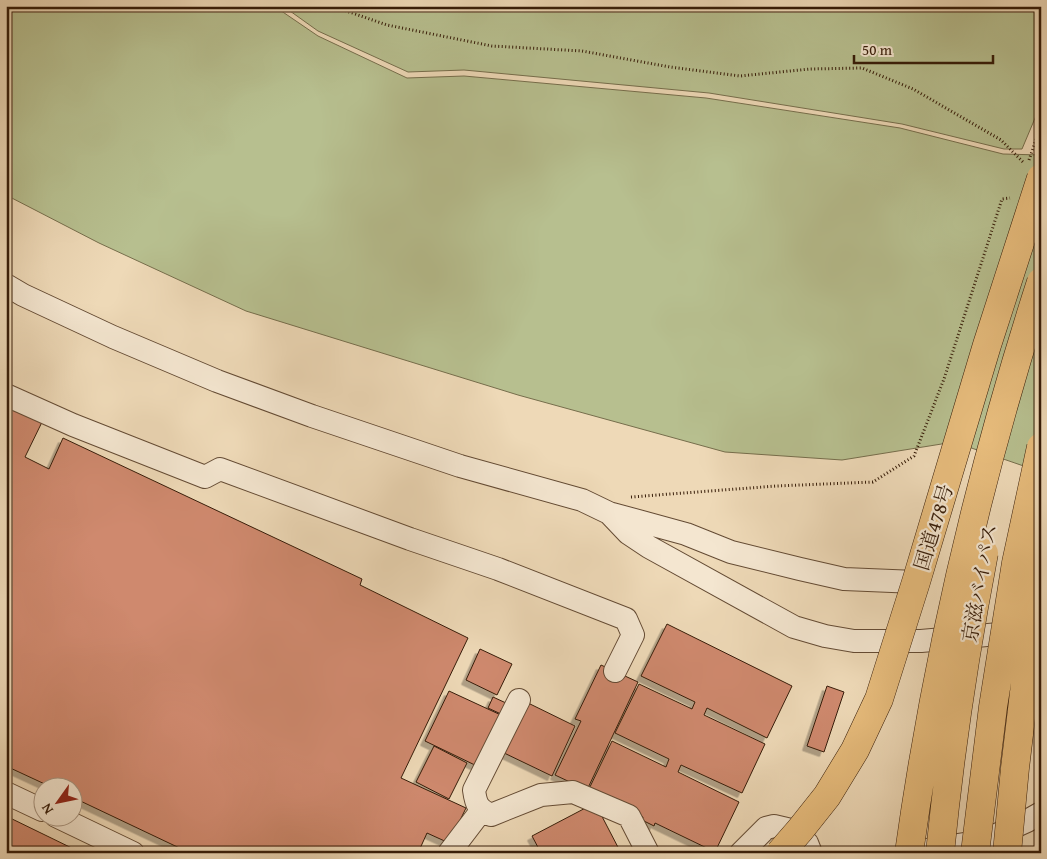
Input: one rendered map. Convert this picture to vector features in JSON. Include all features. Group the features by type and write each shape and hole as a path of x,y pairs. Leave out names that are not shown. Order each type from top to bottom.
{"highway":[{"name":"国道478号","path":"780,853 827,796 855,750 879,699 987,345 1034,172"},
{"path":"908,853 917,791 936,690 977,504 1004,404 1041,282"},
{"name":"京滋バイパス","path":"940,853 944,808 959,698 976,593 994,502 1041,318"},
{"name":"京滋バイパス","path":"975,853 993,707 1014,572 1041,448"},
{"path":"1007,853 1015,768 1041,550"}],"street":[{"path":"6,285 23,295 113,337 217,381 312,416 460,466 598,504 686,534 731,552 844,579 916,582"},
{"path":"6,395 73,425 205,477 220,469 401,536 498,569 626,620 632,634 615,671"},
{"path":"598,504 628,533 649,547 794,627 824,636 854,641 921,641 1041,631"},
{"path":"519,700 474,790 476,801 481,811 491,815 541,795 572,792 629,816 648,853"},
{"path":"6,793 32,805"},
{"path":"449,853 481,811"},
{"path":"908,853 983,840 1027,822 1041,813"},
{"path":"77,826 133,853"},
{"path":"741,853 766,828 774,826 791,830 807,843 811,853"}],"path":[{"path":"332,6 386,25 492,46 573,50 670,67 740,76 810,69 862,68 913,89 1001,140 1034,172"},
{"path":"598,504 776,486 873,482 914,456 944,379 1002,199 1012,198"}],"green space":[{"path":"6,6 274,6 318,36 407,78 464,76 706,98 900,128 1003,154 1041,155 1041,472 954,442 842,460 725,452 518,395 246,311 99,243 6,195"},
{"path":"283,6 1041,6 1041,104 1022,149 1004,149 902,124 709,93 464,70 408,72 318,31"}],"building":[{"path":"6,404 43,420 25,457 49,469 63,438 362,579 360,585 468,638 401,778 466,808 449,843 427,833 418,853 190,853 82,802 82,776 32,776 32,778 6,766"},
{"path":"667,624 792,686 767,738 707,708 704,715 765,744 742,793 681,765 678,772 739,802 715,852 655,823 654,826 642,820 643,817 588,791 612,741 666,767 669,759 615,733 639,684 692,709 695,702 641,676"},
{"path":"480,649 512,664 497,695 466,680"},
{"path":"601,665 638,682 587,790 555,775 581,721 575,719"},
{"path":"827,686 844,692 824,752 807,746"},
{"path":"449,691 503,716 479,767 425,741"},
{"path":"493,697 506,703 501,714 488,708"},
{"path":"526,702 575,726 552,776 502,752"},
{"path":"434,746 467,763 449,799 416,782"},
{"path":"595,803 621,853 541,853 532,836"},
{"path":"6,816 82,853 6,853"}]}
